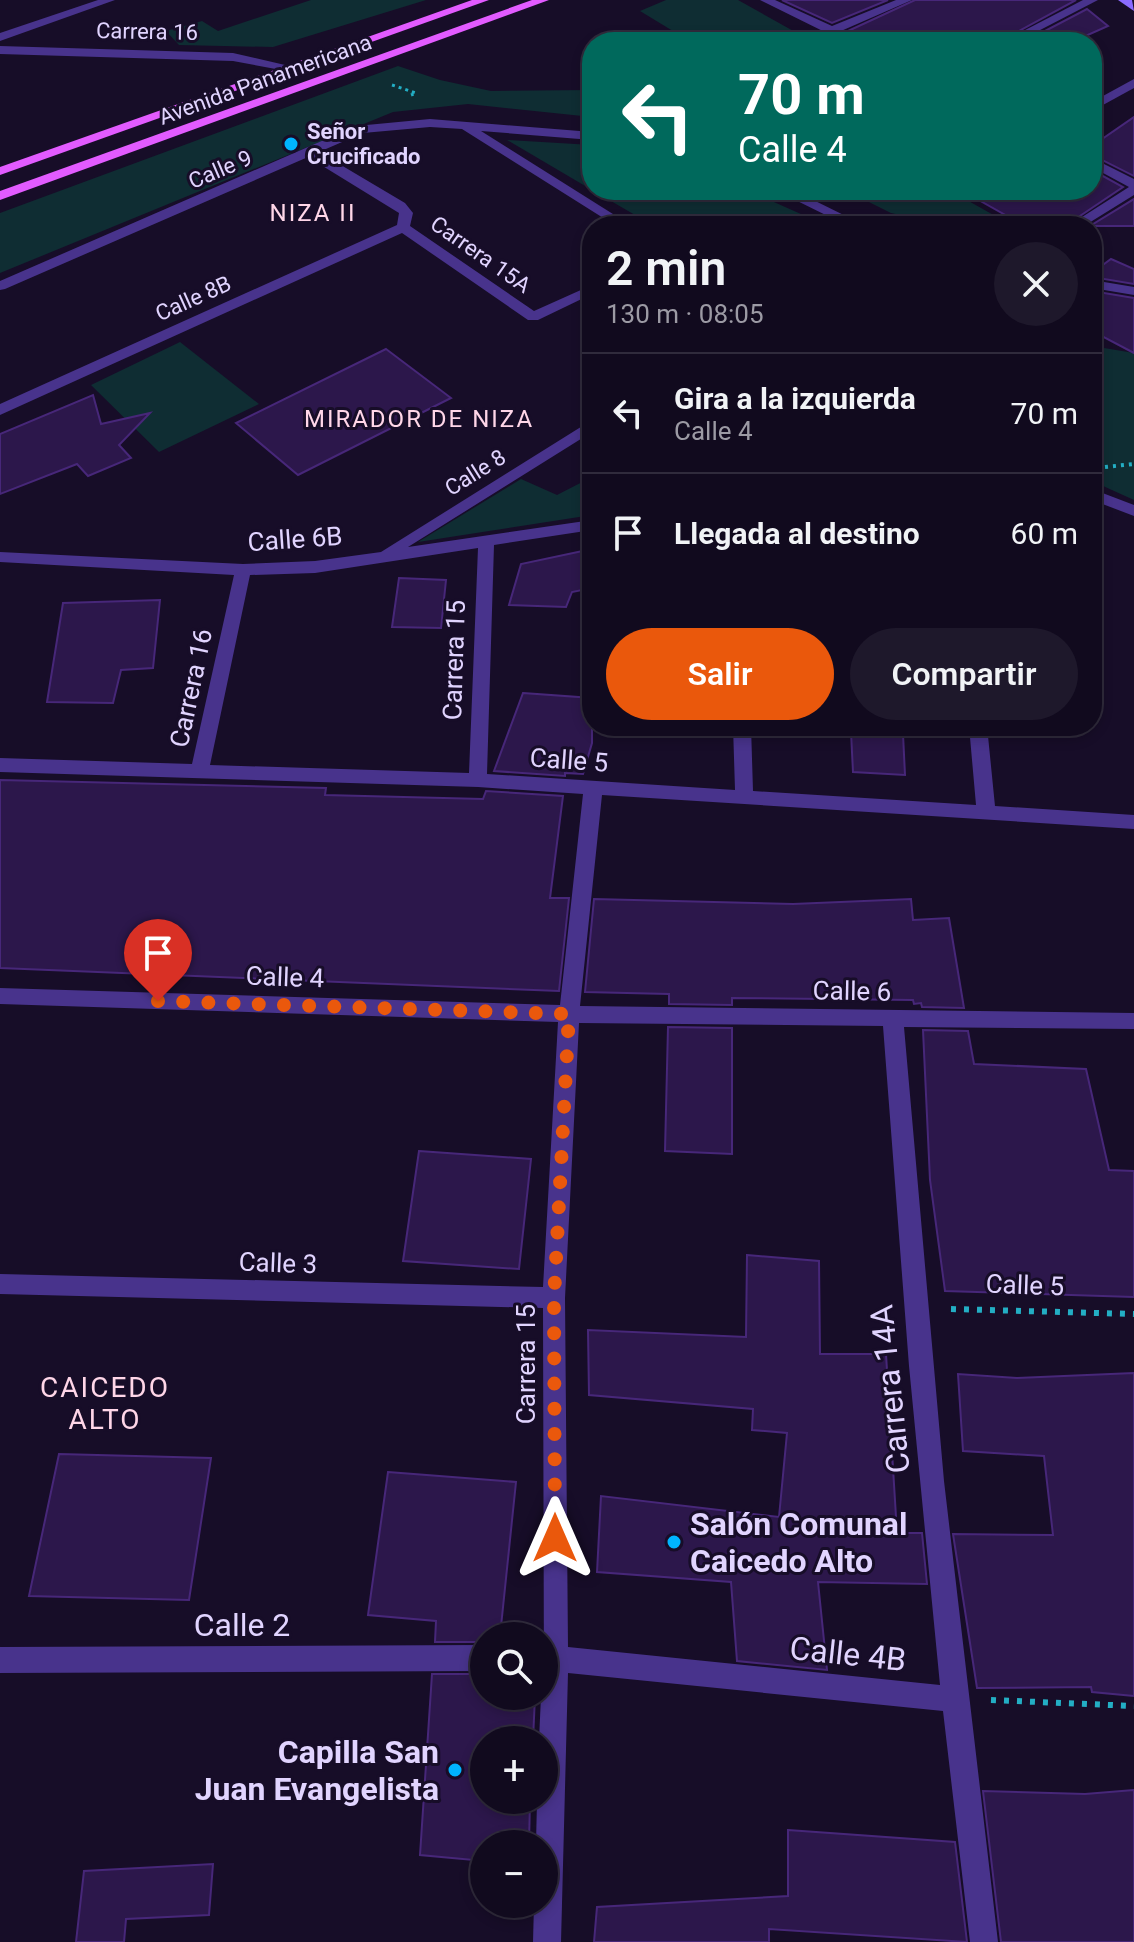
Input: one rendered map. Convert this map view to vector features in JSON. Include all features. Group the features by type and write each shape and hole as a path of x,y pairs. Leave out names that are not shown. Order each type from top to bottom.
{"main road":[{"name":"Avenida Panamericana","path":"0,171 483,0"},
{"name":"Avenida Panamericana","path":"0,196 543,0"}],"street":[{"path":"0,37 109,0"},
{"path":"766,0 831,31 906,0"},
{"path":"1028,32 1092,0"},
{"path":"1124,0 1134,7"},
{"name":"Carrera 16","path":"0,50 233,57 292,68"},
{"path":"1102,101 1134,83"},
{"name":"Calle 9","path":"0,286 361,129 430,123 582,135"},
{"path":"463,126 582,199"},
{"path":"310,152 400,206 406,213 403,227"},
{"path":"1090,216 1134,186 1102,168"},
{"path":"583,200 609,216"},
{"path":"803,200 838,216"},
{"name":"Carrera 15A","path":"403,227 533,317 582,294"},
{"name":"Calle 8B","path":"0,410 403,227"},
{"path":"1102,286 1134,291"},
{"name":"Calle 8","path":"382,556 582,431"},
{"path":"1102,498 1130,510"},
{"path":"1102,509 1130,510"},
{"name":"Calle 6B","path":"0,557 243,570 315,567 582,527"},
{"name":"Carrera 15","path":"478,780 486,542"},
{"name":"Carrera 16","path":"200,771 243,570"},
{"path":"742,736 744,799"},
{"path":"979,736 986,813"},
{"name":"Calle 5","path":"0,765 478,780 1134,822"},
{"name":"Carrera 15","path":"550,1622 554,1298 569,1014 593,788"},
{"name":"Calle 4","path":"0,996 569,1014"},
{"name":"Calle 6","path":"569,1014 1134,1021"},
{"name":"Carrera 14A","path":"893,1019 914,1308 953,1699 984,1942"},
{"name":"Calle 3","path":"0,1284 554,1298"},
{"name":"Calle 2","path":"0,1660 470,1658"},
{"name":"Calle 4B","path":"558,1659 953,1699"},
{"name":"Carrera 15","path":"547,1942 549,1710"}],"path":[{"path":"1102,467 1134,464"},
{"name":"Calle 5","path":"914,1308 1134,1314"},
{"path":"953,1699 1134,1706"}],"green space":[{"path":"311,0 426,0 273,47 179,45 166,31 202,21 218,31"},
{"path":"666,0 738,0 795,32 675,32 640,11"},
{"path":"398,66 440,80 491,91 582,90 582,116 468,104 393,112 0,273 0,213"},
{"path":"507,140 582,144 582,184"},
{"path":"609,200 770,200 806,216 637,216"},
{"path":"865,200 967,200 995,216 905,216"},
{"path":"180,342 259,404 159,452 91,385"},
{"path":"1102,348 1134,353 1134,500 1102,486"},
{"path":"521,479 557,495 582,482 582,517 418,542"}],"building":[{"path":"782,0 888,0 832,23"},
{"path":"915,0 1076,0 1017,32 848,31"},
{"path":"1087,9 1108,26 1094,32 1043,32"},
{"path":"1134,117 1134,176 1102,160 1102,139"},
{"path":"1102,175 1123,187 1080,216 1007,216 979,200 1102,200"},
{"path":"1134,199 1134,226 1102,226 1102,219"},
{"path":"1111,259 1134,269 1134,284 1102,279 1102,266"},
{"path":"1102,293 1134,298 1134,353 1102,336"},
{"path":"386,349 451,398 298,475 236,423"},
{"path":"93,395 101,424 150,413 119,445 131,458 88,476 77,464 0,494 0,434"},
{"path":"582,551 582,590 572,592 566,607 509,605 521,564"},
{"path":"399,578 446,580 441,628 392,627"},
{"path":"160,600 153,668 121,670 113,703 47,702 63,603"},
{"path":"523,693 582,697 582,736 592,736 583,774 565,773 565,776 494,771"},
{"path":"851,736 903,736 905,775 853,772"},
{"path":"0,780 326,788 325,795 483,799 486,791 563,796 550,898 569,898 559,991 0,968"},
{"path":"594,899 793,904 911,899 913,920 949,918 964,1008 922,1007 921,1003 914,1004 913,1000 732,998 732,1005 669,1004 669,994 585,992"},
{"path":"668,1027 732,1028 732,1154 665,1151"},
{"path":"923,1030 968,1031 974,1064 1086,1069 1109,1170 1134,1171 1134,1297 945,1291 930,1180"},
{"path":"419,1151 531,1159 519,1269 403,1261"},
{"path":"747,1255 819,1261 820,1354 886,1354 897,1533 922,1533 927,1584 818,1582 827,1670 737,1661 731,1582 597,1572 601,1496 779,1517 787,1433 752,1430 753,1409 589,1395 588,1330 746,1337"},
{"path":"1134,1373 1134,1696 1092,1692 1091,1687 977,1688 953,1534 1053,1535 1044,1456 963,1451 958,1374 1017,1378"},
{"path":"59,1454 211,1458 189,1600 29,1596"},
{"path":"388,1472 516,1482 501,1622 470,1622 470,1642 435,1642 436,1621 368,1615"},
{"name":"Capilla San Juan Evangelista","path":"432,1674 470,1674 470,1710 534,1710 534,1726 470,1726 470,1814 530,1814 529,1830 470,1830 470,1860 420,1855"},
{"path":"1134,1790 1134,1942 1001,1942 983,1791 1085,1794"},
{"path":"788,1830 955,1842 967,1942 769,1929 769,1942 594,1942 597,1907 788,1896"},
{"path":"213,1864 209,1915 126,1919 124,1942 76,1942 84,1871"}],"place":[{"name":"Señor Crucificado","path":"291,144"},
{"name":"Salón Comunal Caicedo Alto","path":"674,1542"},
{"name":"Capilla San Juan Evangelista","path":"455,1770"}],"district":[{"name":"NIZA II","path":"313,213"},
{"name":"MIRADOR DE NIZA","path":"419,419"},
{"name":"CAICEDO ALTO","path":"105,1403"}],"route":[{"path":"158,1001 569,1014 554,1298 555,1538"}]}
